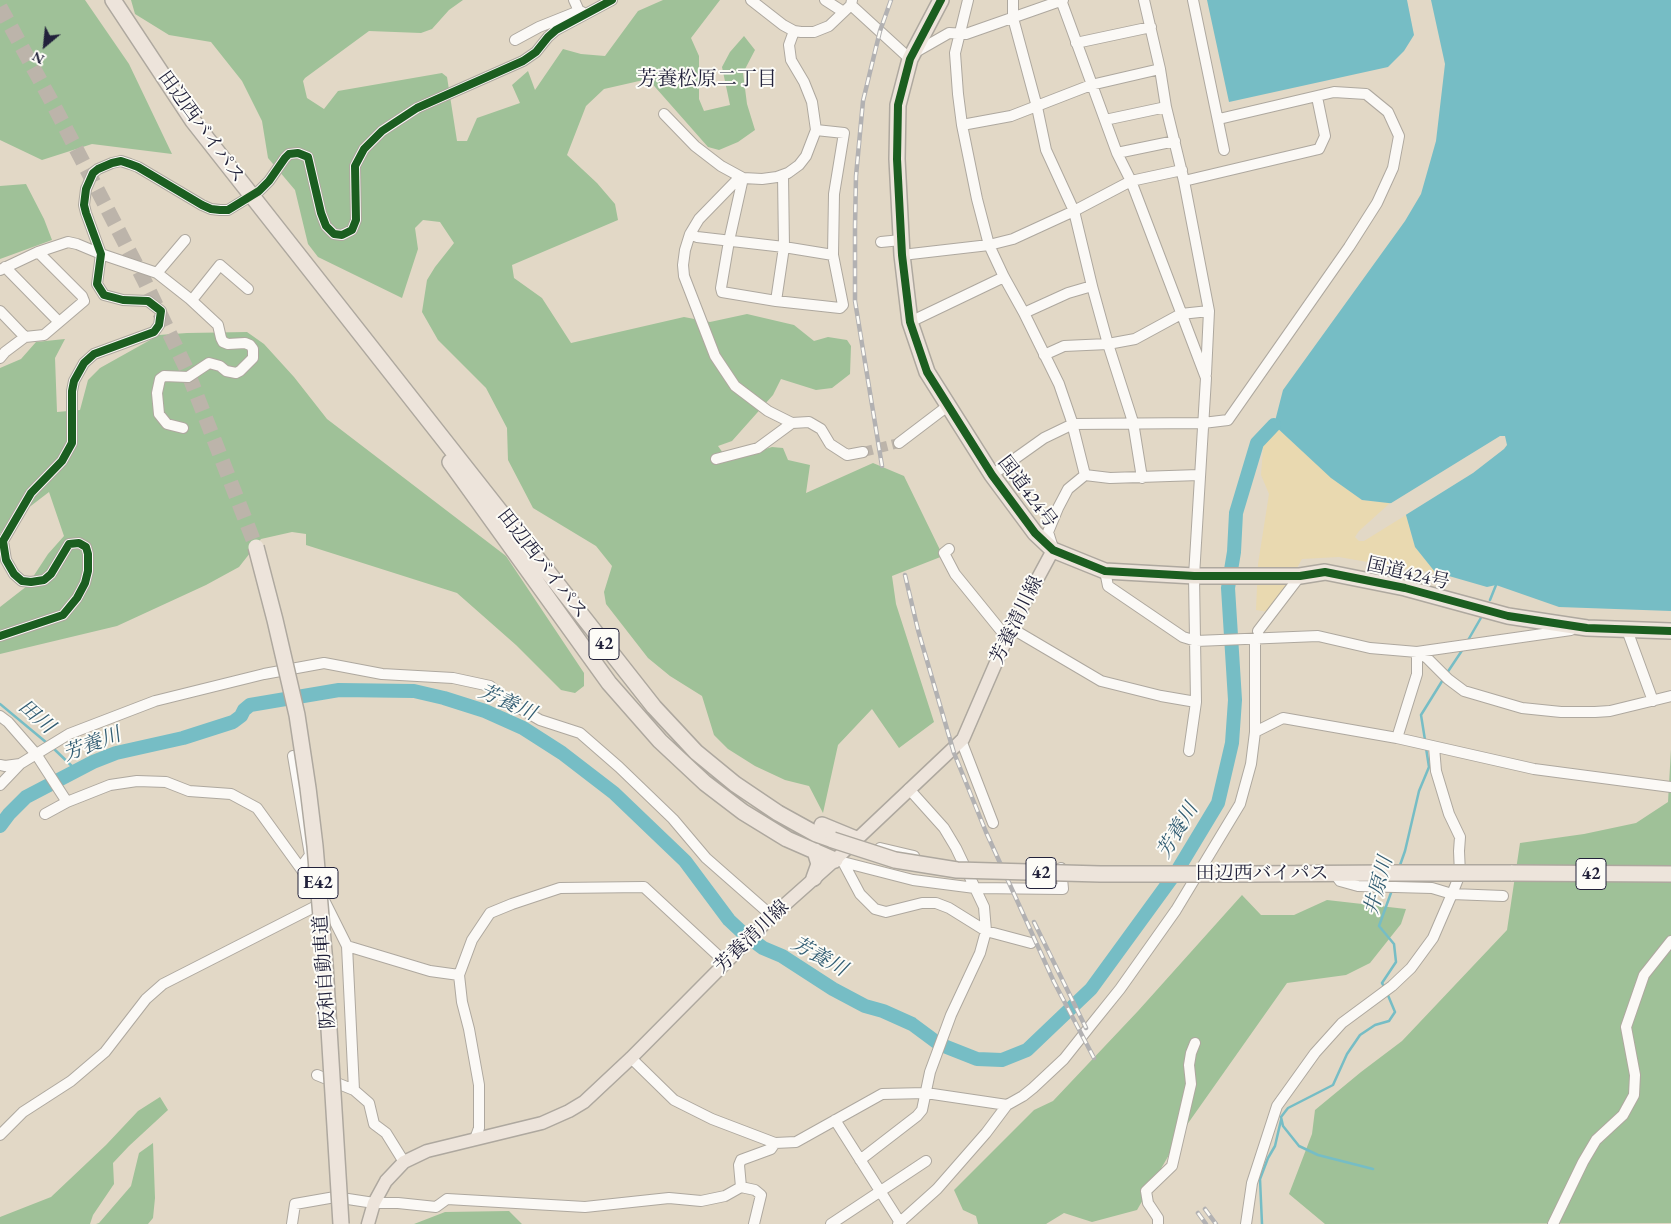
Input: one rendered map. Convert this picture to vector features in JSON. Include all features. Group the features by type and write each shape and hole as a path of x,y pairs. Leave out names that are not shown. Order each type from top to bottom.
{"highway":[{"name":"田辺西バイパス","path":"113,0 193,121 611,654 676,732 711,766 754,798 798,824 833,840 894,860 957,870 1081,874 1671,874"},
{"name":"国道424号","path":"941,0 912,56 898,105 897,159 901,240 910,322 927,372 992,475 1036,532 1053,550 1105,571 1197,576 1300,576 1326,572 1406,588 1508,616 1587,628 1671,631"},
{"path":"415,403 516,516 546,552 650,688 675,719 699,743 720,762 760,792 813,821 856,839"},
{"path":"415,403 465,484 510,542 589,656 638,716 683,764 724,798 765,826 815,852 839,861"},
{"name":"阪和自動車道","path":"256,547 298,715 310,807 325,964 341,1224"},
{"path":"814,878 819,864 815,852"}],"main road":[{"name":"芳養清川線","path":"368,1224 374,1203 386,1181 404,1162 427,1151 542,1123 584,1102 631,1058 770,918 814,878 839,861 856,839 961,740 1009,633 1053,550"}],"street":[{"path":"574,0 583,12"},
{"path":"751,0 783,25 794,31 814,32 829,26 848,5"},
{"path":"825,0 848,5 912,56 949,33 960,32 966,34 1061,0 1117,154 1131,181 1206,378"},
{"path":"968,0 955,53 962,125 977,199 989,245 1059,384 1073,424 1085,476"},
{"path":"1013,0 1013,18 1037,106 1046,150 1074,211 1108,344 1133,422 1142,478"},
{"path":"1144,0 1160,70 1166,107 1182,170 1209,311 1199,475 1197,576 1200,641 1196,702 1189,751"},
{"path":"1193,0 1224,150"},
{"path":"515,40 539,27 610,1"},
{"path":"0,636 63,615 77,598 85,583 88,570 88,554 86,547 79,543 69,544 51,574 44,580 22,582 14,574 6,560 3,541 31,492 62,460 72,443 72,391 74,381 84,363 94,354 154,332 159,325 161,311 148,301 123,300 104,295 97,284 101,254 86,213 84,197 88,181 93,173 105,165 121,161 138,167 211,209 228,210 259,191 289,154 303,154 308,157 321,214 326,226 334,234 342,235 352,230 356,220 355,166 364,149 382,132 417,108 523,61 536,52 556,30 583,12"},
{"path":"1076,43 1151,27"},
{"path":"664,114 695,146 721,166 743,178 762,179 783,175 799,164 806,156 816,130 812,102 804,82 791,60 789,45 794,31"},
{"path":"962,125 1011,116 1092,85 1160,70"},
{"path":"992,475 1044,438 1073,424 1133,422 1203,423 1228,420 1349,247 1377,203 1393,168 1399,136 1388,112 1366,94 1334,92 1219,119"},
{"path":"1184,181 1319,148 1325,136 1317,97"},
{"path":"1104,120 1166,107"},
{"path":"743,178 729,241 721,288 722,292 776,301 840,308 843,305 833,254 834,194 844,133 816,130"},
{"path":"1117,154 1174,141"},
{"path":"902,255 989,245 1024,235 1131,181 1182,170"},
{"path":"776,301 784,246 783,175"},
{"path":"743,178 736,181 699,219 690,234 685,250 684,276 714,356 734,386 768,411 792,423 809,422 821,429 830,444 847,455 863,452"},
{"path":"690,234 697,237 784,246 833,254"},
{"path":"156,273 185,240"},
{"path":"881,242 901,240"},
{"path":"59,322 2,269 38,252 68,242 156,273 190,299 218,326 223,342 250,345 254,353 253,358 236,373 226,371 220,366 209,363 188,377 164,376 160,379 156,393 159,414 167,424 183,428"},
{"path":"0,358 25,337 44,335 84,301 82,296 38,252"},
{"path":"192,300 220,265 248,289"},
{"path":"910,322 1004,276"},
{"path":"1024,313 1068,293 1092,286"},
{"path":"0,311 25,337"},
{"path":"1044,355 1064,346 1108,344 1135,339 1181,314 1209,311"},
{"path":"899,443 949,405"},
{"path":"716,459 758,448 792,423"},
{"path":"1053,550 1048,532 1058,508 1068,489 1085,476 1142,478 1199,475"},
{"path":"949,549 944,553 955,574 1009,633 1101,681 1161,696 1196,702"},
{"path":"1105,571 1108,586 1183,637 1200,641 1256,635 1318,636 1370,648 1416,652 1587,628"},
{"path":"835,1120 900,1224 937,1188 986,1133 1006,1105 1023,1096 1064,1059 1120,989 1176,910 1240,804 1250,764 1255,732 1256,635 1300,576"},
{"path":"1627,630 1653,701"},
{"path":"1416,652 1427,658 1448,679 1464,691 1522,708 1561,712 1595,712 1671,696"},
{"path":"1397,738 1417,674 1416,652"},
{"path":"0,786 20,764 69,734 155,701 264,674 324,663 382,674 454,678 490,686 509,702 540,720 580,734 646,793 673,820 706,858 770,918"},
{"path":"0,716 8,722 36,754 65,798"},
{"path":"1255,732 1283,718 1397,738 1534,769 1671,787"},
{"path":"961,740 993,823"},
{"path":"1246,1224 1252,1183 1278,1106 1315,1052 1337,1029 1411,968 1433,938 1460,874 1460,837 1449,814 1436,771 1434,747"},
{"path":"293,756 310,855 301,867"},
{"path":"0,765 20,764"},
{"path":"45,814 65,798 110,785 137,781 166,782 189,790 231,794 257,808 325,902 347,946 354,1090"},
{"path":"860,1160 917,1116 922,1110 930,1072 951,1015 980,953 986,931 984,907 963,863 944,828 909,789"},
{"path":"839,861 913,880 976,888 1062,889 1061,866 963,863 922,858 890,851 856,839"},
{"path":"880,872 883,860 890,851"},
{"path":"839,861 860,894 875,909 886,912 922,903 936,902 986,931 1031,943"},
{"path":"1335,874 1340,881 1358,886 1432,888 1452,894 1503,896"},
{"path":"475,1139 479,1128 478,1085 469,1030 462,1002 459,975 472,940 490,913 560,888 644,887 727,960"},
{"path":"0,1135 23,1112 70,1081 105,1052 146,999 163,984 325,902"},
{"path":"1553,1224 1583,1162 1596,1140 1623,1115 1634,1095 1635,1075 1626,1027 1644,975 1671,941"},
{"path":"347,946 430,971 459,975"},
{"path":"1158,1224 1158,1218 1148,1203 1146,1191 1172,1166 1191,1084 1189,1065 1195,1043"},
{"path":"631,1058 674,1100 712,1119 775,1143 796,1142 882,1094 926,1093 1006,1105"},
{"path":"317,1075 354,1090 369,1103 374,1124 386,1133 404,1162"},
{"path":"741,1187 739,1165 741,1160 771,1149 775,1143"},
{"path":"830,1224 926,1161"},
{"path":"292,1224 295,1204 334,1197 374,1203 398,1203 436,1207 447,1199 585,1207 670,1198 701,1200 725,1196 741,1187 755,1190 761,1195 754,1224"}],"green space":[{"path":"0,0 85,0 129,64 172,154 92,144 42,160 0,140"},
{"path":"131,0 463,0 449,10 432,29 421,33 369,31 303,81 307,98 324,109 338,91 442,73 447,77 457,141 467,141 477,118 520,103 512,85 528,71 535,90 563,49 581,54 605,56 638,11 663,0 720,0 691,38 699,56 699,99 704,111 730,105 722,67 730,52 744,36 755,50 743,73 747,104 755,130 738,142 719,150 708,147 648,79 604,89 586,106 567,155 597,183 615,204 618,220 512,265 514,278 542,298 571,343 684,317 710,322 747,314 794,325 814,341 828,337 847,340 851,346 850,374 832,388 816,390 781,379 773,395 732,441 718,446 728,460 772,447 783,448 788,460 810,465 806,493 873,463 904,476 943,556 892,576 896,604 934,722 899,748 872,709 838,745 823,813 809,786 785,780 755,766 728,749 714,735 702,696 670,676 648,658 606,604 604,592 612,566 596,546 533,508 508,460 507,428 486,388 438,340 422,312 427,280 454,243 440,222 423,220 415,228 418,249 402,298 318,257 308,244 295,190 268,158 262,121 242,81 211,42 169,35 135,14"},
{"path":"26,184 44,219 52,240 0,259 0,186"},
{"path":"247,332 264,344 294,377 327,419 506,556 584,673 584,686 575,693 561,690 516,645 457,593 306,545 306,534 292,532 261,539 239,567 206,585 117,626 0,654 0,607 27,586 48,554 64,536 49,492 6,525 0,534 0,368 21,359 36,342 65,339 55,358 57,412 80,410 88,380 100,368 159,335"},
{"path":"1671,749 1671,1223 1325,1224 1289,1194 1312,1134 1315,1110 1402,1041 1507,930 1520,843 1584,834 1636,823 1668,802"},
{"path":"1242,895 1261,915 1294,915 1327,900 1406,909 1401,924 1370,963 1346,975 1287,983 1184,1129 1137,1210 1092,1222 1064,1213 1046,1224 978,1224 976,1216 963,1210 954,1190 1034,1110 1053,1101 1138,1011"},
{"path":"160,1097 168,1110 113,1163 114,1184 93,1215 90,1224 0,1224 0,1217 51,1197 106,1145 138,1111"},
{"path":"153,1143 155,1198 153,1218 148,1224 96,1224 99,1223 131,1186 139,1153"},
{"path":"509,1211 522,1224 414,1224 445,1212"}],"sand":[{"path":"1274,425 1333,479 1362,500 1390,503 1359,531 1355,537 1359,541 1364,541 1406,515 1415,547 1435,572 1425,571 1417,575 1413,570 1339,557 1302,559 1283,593 1269,612 1256,610 1258,564 1269,494 1261,475 1263,448 1257,443"}],"water":[{"path":"1207,0 1407,0 1414,35 1404,51 1388,67 1229,102"},
{"path":"1431,0 1671,0 1671,611 1559,607 1496,585 1487,587 1435,572 1415,547 1406,515 1397,504 1362,500 1331,478 1274,425 1283,390 1405,221 1421,194 1436,141 1445,64"}],"pier":[{"path":"1500,436 1505,436 1507,445 1504,449 1473,473 1404,516 1396,506 1388,505"}],"waterway":[{"name":"芳養川","path":"0,826 26,797 93,762 116,753 183,738 233,722 250,705 339,690 414,691 444,698 485,711 523,728 562,753 614,793 685,861 729,920 763,948 782,956 833,989 865,1006 883,1011 912,1024 939,1044 977,1059 1002,1060 1027,1050 1091,989 1177,871 1218,803 1232,743 1235,700 1228,588 1234,552 1236,513 1257,443 1274,425"},
{"name":"井原川","path":"1490,600 1496,585"},
{"name":"井原川","path":"1467,642 1482,616"},
{"name":"井原川","path":"1447,673 1463,649"},
{"name":"井原川","path":"1425,740 1421,715 1444,678"},
{"name":"田川","path":"0,704 47,743"},
{"name":"田川","path":"53,748 76,770"},
{"name":"井原川","path":"1399,868 1405,851 1419,791 1429,767 1426,748"},
{"name":"井原川","path":"1385,988 1382,983 1396,962 1394,944 1379,926 1392,890"},
{"name":"井原川","path":"1373,1169 1318,1155 1299,1146 1283,1126 1281,1117 1288,1108 1333,1085 1347,1054 1360,1035 1375,1025 1389,1021 1395,1012 1387,993"},
{"name":"井原川","path":"1262,1224 1260,1179 1275,1146 1281,1120"}],"tunnel":[{"path":"0,7 53,104 144,280 186,368 256,547"},
{"path":"863,452 899,443"}],"railway":[{"path":"882,466 855,301 855,226 856,176 863,101 880,31 891,0"},
{"path":"905,575 918,630 954,753 986,832 1054,982 1094,1058"},
{"path":"1034,922 1086,1028"},
{"path":"1205,1209 1216,1224"},
{"path":"1198,1213 1206,1224"}],"cycle path":[{"path":"0,636 63,615 77,598 85,583 88,571 88,554 86,547 79,543 69,544 51,574 44,580 31,582 22,581 14,574 6,560 3,541 31,493 62,461 72,443 72,391 74,381 84,363 94,354 154,332 159,325 161,311 148,301 123,300 104,295 97,284 101,254 84,205 86,189 93,173 98,169 121,161 138,167 202,205 211,209 228,210 259,191 289,154 298,153 308,157 321,213 326,226 334,234 342,235 352,230 356,220 355,166 364,149 382,131 417,108 523,61 536,52 556,30 612,0"},
{"path":"941,0 910,59 898,105 897,159 902,255 910,322 927,372 992,475 1035,533 1053,550 1105,571 1194,576 1300,576 1325,572 1405,588 1508,616 1587,628 1671,631"}],"district":[{"name":"芳養松原二丁目","path":"707,80"}]}
